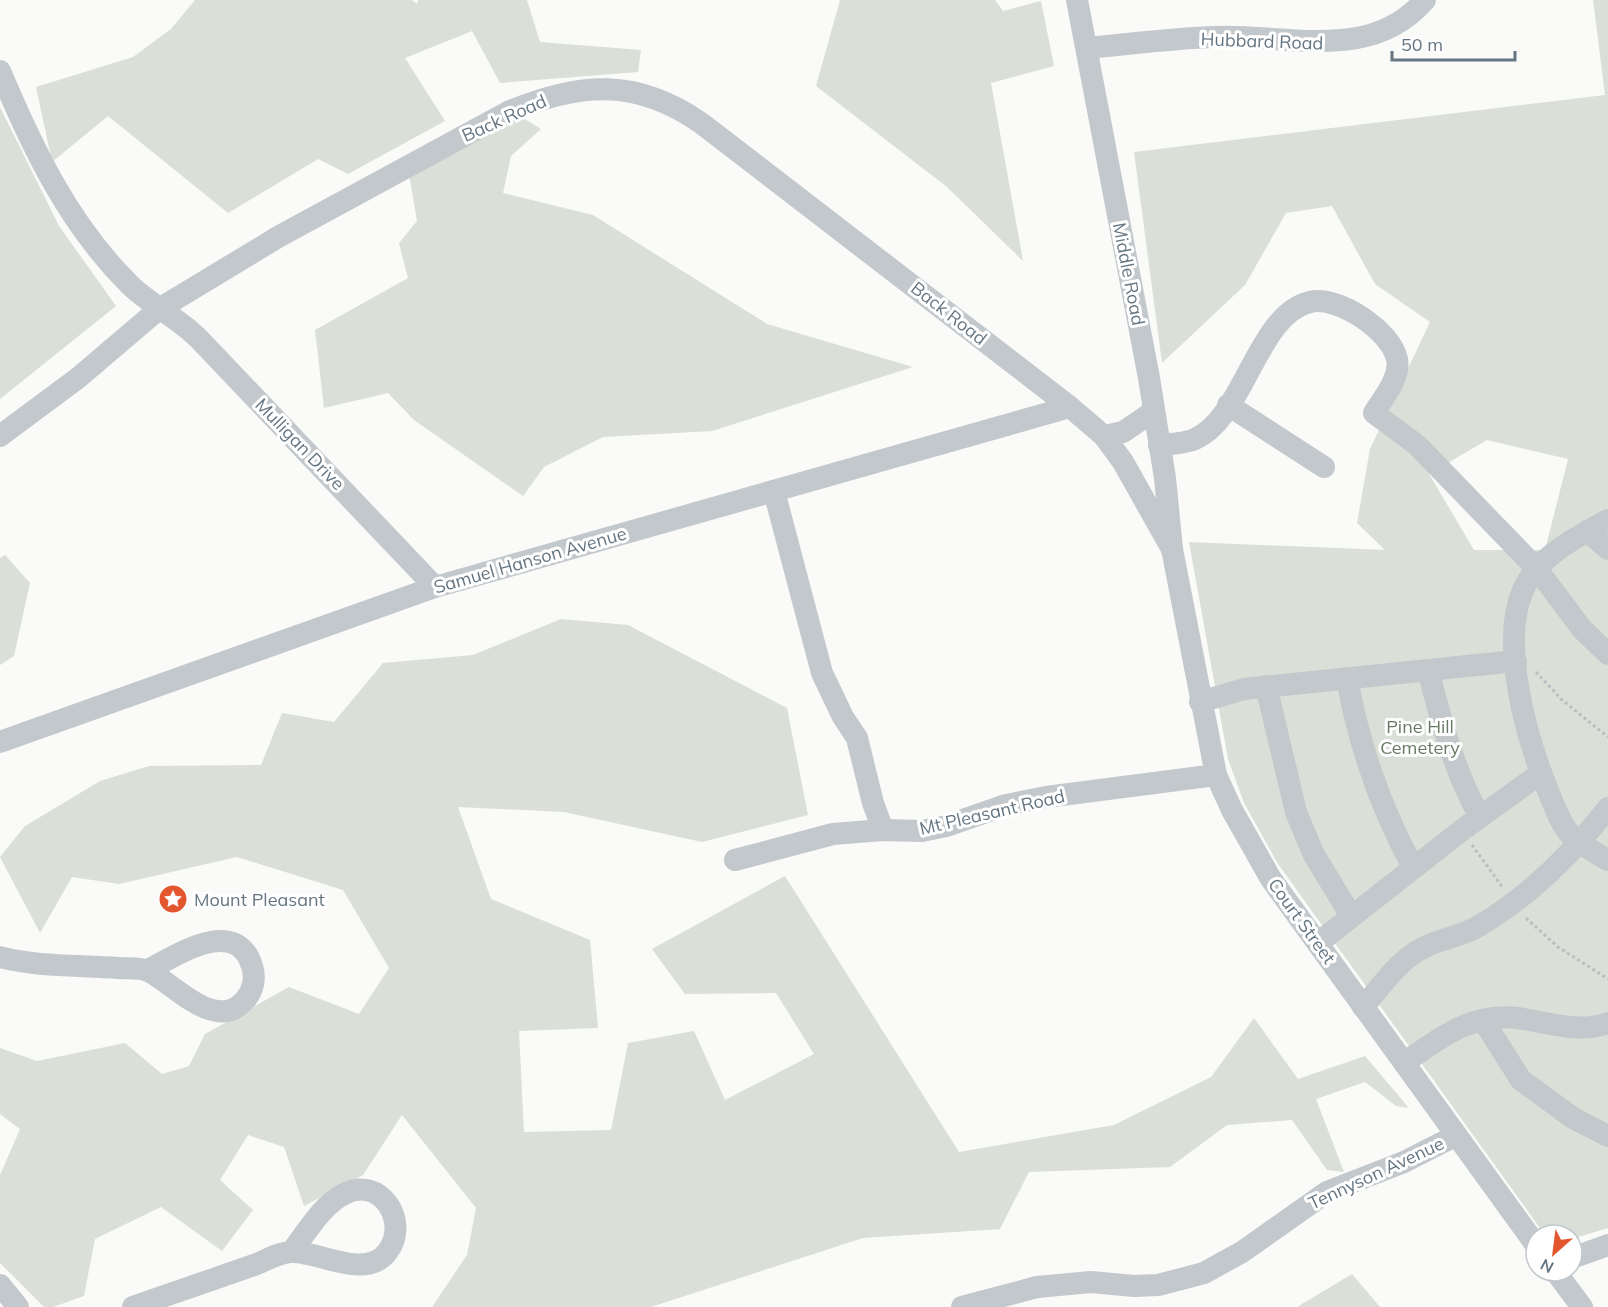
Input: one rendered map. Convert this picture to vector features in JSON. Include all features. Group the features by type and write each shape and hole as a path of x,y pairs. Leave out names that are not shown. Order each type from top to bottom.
{"street":[{"name":"Middle Road","path":"1077,0 1154,411 1172,549"},
{"name":"Hubbard Road","path":"1087,48 1222,36 1332,43 1354,40 1376,34 1398,23 1415,12 1425,0"},
{"path":"0,71 29,140 56,191 78,224 111,265 159,309"},
{"name":"Back Road","path":"0,436 78,378 159,309 278,237 510,111 536,100 564,94 620,89 659,98 701,123 1070,407 1104,436 1134,479 1172,549"},
{"path":"1159,445 1196,439 1217,422 1285,316 1311,301 1326,301 1342,306 1375,328 1397,358 1396,372 1374,412 1417,445 1537,569 1582,629 1608,654"},
{"name":"Mulligan Drive","path":"159,309 189,328 435,587"},
{"path":"1228,405 1324,467"},
{"name":"Samuel Hanson Avenue","path":"0,742 435,587 1070,407"},
{"path":"1104,436 1123,432 1154,411"},
{"path":"774,491 822,673 843,717 857,738 873,803 883,830"},
{"path":"1608,520 1568,542 1537,569 1527,582 1519,603 1516,661 1522,717 1540,773 1561,820 1581,842 1608,860"},
{"path":"1587,531 1608,549"},
{"name":"Court Street","path":"1172,549 1216,775 1250,845 1455,1136 1524,1229"},
{"path":"1200,702 1230,692 1266,686 1516,661"},
{"path":"1428,670 1447,740 1462,781 1480,817"},
{"path":"1347,678 1353,711 1372,779 1395,834 1413,867"},
{"path":"1266,686 1296,812 1313,853 1351,916"},
{"path":"1318,943 1413,867 1540,773"},
{"name":"Mt Pleasant Road","path":"735,860 833,834 883,830 922,831 946,826 1006,805 1046,797 1216,775"},
{"path":"1363,1007 1398,968 1420,949 1475,928 1520,898 1581,842 1608,808"},
{"path":"0,957 148,970"},
{"path":"1404,1063 1457,1027 1483,1020 1516,1018 1568,1027 1596,1028 1608,1023"},
{"path":"1483,1020 1521,1080 1573,1118 1608,1136"},
{"name":"Tennyson Avenue","path":"962,1307 1037,1287 1091,1282 1134,1287 1158,1285 1204,1273 1242,1252 1327,1192 1404,1162 1455,1136"},
{"path":"1584,1254 1608,1245"},
{"path":"133,1307 292,1251"},
{"path":"1564,1283 1582,1307"},
{"path":"0,1286 18,1307"}],"path":[{"path":"1516,661 1531,668 1561,699 1608,737"}],"green space":[{"path":"195,0 412,0 417,4 418,0 527,0 540,42 641,50 638,72 500,83 472,31 405,58 445,121 348,174 318,159 228,213 108,116 52,162 36,87 133,57 171,29"},
{"path":"840,0 995,0 1003,11 1041,1 1054,66 991,83 1023,261 947,187 816,86"},
{"name":"Pine Hill Cemetery","path":"1593,0 1608,0 1608,1228 1584,1235 1584,1223 1536,1223 1278,864 1244,803 1228,759 1189,542 1385,550 1357,523 1370,449 1430,322 1375,284 1332,206 1286,213 1245,285 1162,363 1134,152 1605,95","holes":["1487,440 1568,459 1545,550 1474,550 1429,474"]},
{"path":"0,107 59,226 116,306 0,399"},
{"path":"520,116 541,129 511,156 503,193 593,215 767,324 913,367 712,431 603,437 544,467 523,496 414,420 388,393 324,408 315,330 408,278 399,243 417,221 409,174"},
{"path":"5,555 30,583 14,656 0,665 0,558"},
{"path":"561,619 628,625 787,708 808,815 702,842 564,812 458,807 491,899 590,940 598,1028 519,1031 524,1132 611,1130 628,1043 694,1031 725,1100 814,1054 776,993 685,994 652,949 785,876 959,1152 1114,1125 1211,1077 1254,1018 1298,1079 1365,1056 1409,1108 1396,1106 1365,1082 1316,1099 1344,1172 1327,1170 1292,1120 1227,1125 1170,1167 1029,1172 1000,1229 863,1238 651,1307 432,1307 467,1255 476,1208 402,1115 363,1175 304,1206 284,1147 248,1135 220,1180 253,1210 222,1251 161,1207 95,1239 84,1296 53,1307 44,1307 0,1263 0,1175 20,1129 0,1114 0,1048 37,1061 125,1043 162,1074 189,1066 205,1034 289,987 359,1014 389,968 343,890 237,857 119,884 72,877 40,933 0,857 25,826 100,781 149,766 261,765 282,713 334,722 383,663 473,655"},
{"path":"1352,1274 1380,1307 1297,1307"}],"place":[{"name":"Mount Pleasant","path":"173,899"}]}
